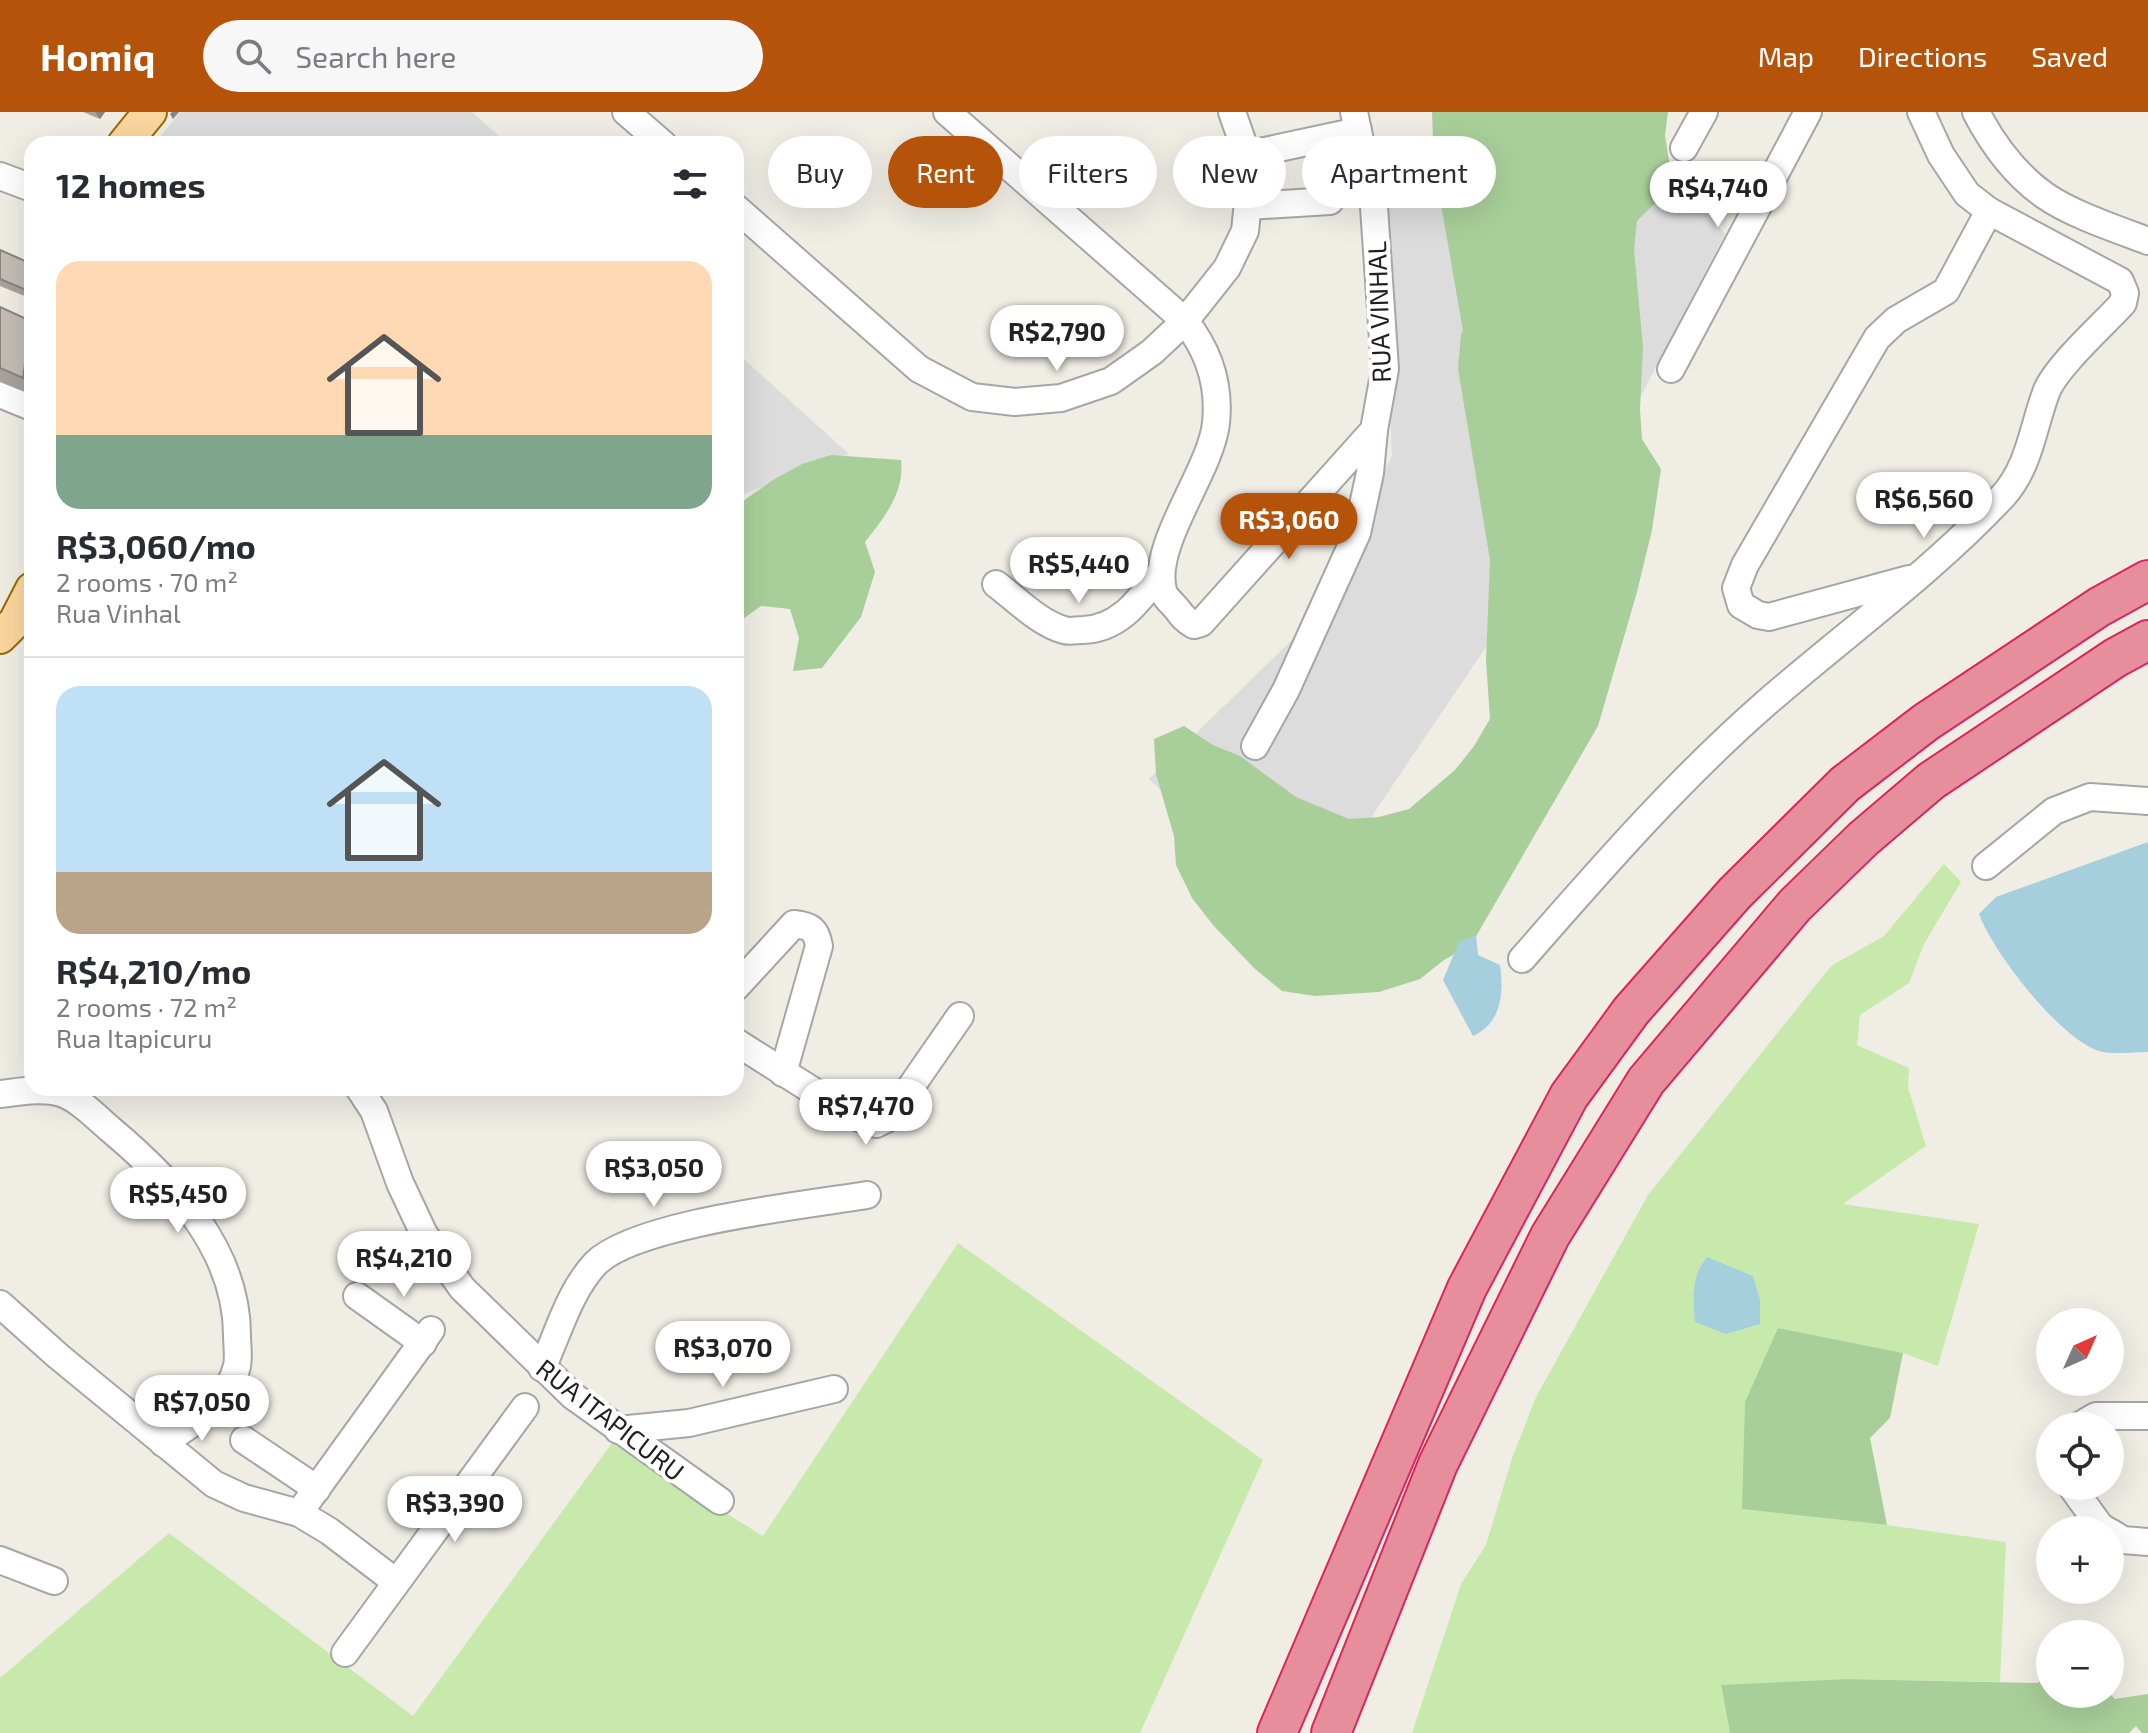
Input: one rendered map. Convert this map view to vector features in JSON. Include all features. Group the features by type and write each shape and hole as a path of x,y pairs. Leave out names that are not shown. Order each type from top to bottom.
{"highway":[{"path":"1277,1733 1467,1288 1569,1096 1631,1011 1735,893 1845,784 1926,722 2099,607 2148,580"},
{"path":"1331,1733 1438,1464 1550,1236 1646,1081 1795,905 1863,839 1931,781 2115,658 2148,640"}],"main road":[{"path":"130,136 150,112"},
{"path":"5,625 24,600"}],"street":[{"path":"626,112 654,136"},
{"path":"947,112 1185,321 1200,339 1210,363 1217,396 1216,424 1210,447 1166,550 1161,572 1163,592 1187,621 1194,625 1201,623 1374,430"},
{"path":"1232,112 1240,136"},
{"path":"1684,148 1704,112"},
{"path":"1671,369 1808,112"},
{"path":"1522,959 1700,763 1764,705 1945,555 2006,492 2029,451 2048,388 2123,303 2125,293 2120,281 1989,211 1967,194 1941,155 1921,112"},
{"path":"1976,112 1988,135 2015,168 2045,195 2099,222 2148,241"},
{"path":"1286,143 1356,122"},
{"name":"RUA VINHAL","path":"1255,746 1286,690 1357,533 1370,473 1385,369 1374,207 1356,122"},
{"path":"0,176 24,185"},
{"path":"744,215 919,369 972,397 1015,402 1061,398 1111,381 1152,352 1185,321 1227,268 1245,231 1248,208"},
{"path":"1916,577 1769,617 1758,615 1741,605 1736,588 1745,565 1877,338 1896,320 1946,291 1989,211"},
{"path":"0,394 24,404"},
{"path":"996,584 1039,617 1065,631 1089,630 1120,620 1161,572"},
{"path":"1986,866 2054,811 2090,797 2148,801"},
{"path":"744,978 794,924 809,926 817,933 819,946 783,1073"},
{"path":"744,1047 851,1115 876,1124 890,1117 960,1016"},
{"path":"0,1094 24,1092"},
{"path":"69,1096 122,1139 171,1185 198,1220 230,1278 237,1322 237,1365 225,1393 206,1414 163,1443"},
{"name":"RUA ITAPICURU","path":"364,1096 374,1111 400,1183 424,1234 462,1288 542,1368 618,1430 720,1501"},
{"path":"542,1368 578,1287 597,1262 625,1244 687,1226 867,1195"},
{"path":"299,1513 427,1337 357,1296"},
{"path":"0,1304 214,1484 244,1498 299,1513 329,1531 396,1582"},
{"path":"618,1430 689,1423 834,1389"},
{"path":"345,1653 525,1407"},
{"path":"2124,1416 2148,1416"},
{"path":"244,1440 317,1489"},
{"path":"2124,1540 2148,1542"},
{"path":"0,1560 54,1581"}],"shaded area":[{"path":"180,112 472,112 499,136 160,136"},
{"path":"1622,112 1725,234 1592,490 1299,924 1149,779 1301,631 1392,456 1382,210 1496,208 1496,136 1440,136 1463,113"},
{"path":"744,359 849,454 744,494"}],"green space":[{"path":"1432,112 1668,112 1665,135 1670,167 1659,199 1637,221 1634,250 1643,347 1642,439 1661,469 1652,530 1598,726 1471,945 1444,960 1420,979 1379,992 1315,996 1282,991 1255,969 1192,898 1176,865 1174,836 1156,774 1154,739 1184,726 1213,745 1240,756 1296,797 1349,819 1379,817 1409,809 1455,770 1490,719 1486,660 1490,560 1458,369 1463,331 1442,208 1496,208 1496,136 1433,136"},
{"path":"831,455 901,460 901,472 900,483 886,514 865,542 875,572 861,617 822,668 793,671 799,638 790,609 761,606 744,618 744,500 802,464"},
{"path":"1944,864 1961,882 1924,944 1909,983 1860,1015 1857,1045 1909,1068 1908,1087 1926,1146 1843,1204 1979,1224 1938,1366 1903,1353 1778,1328 1743,1509 2006,1542 2000,1682 1847,1679 1721,1686 1730,1733 1412,1733 1461,1584 1486,1545 1512,1458 1536,1397 1648,1195 1831,966 1884,936"},
{"path":"958,1243 1263,1460 1140,1733 0,1733 0,1678 169,1533 413,1716 612,1443 763,1536"},
{"path":"1778,1328 1903,1353 1890,1418 1870,1438 1887,1525 1742,1509 1745,1402"},
{"path":"1847,1679 2036,1683 2036,1708 2124,1708 2124,1698 2148,1694 2148,1733 2142,1733 2136,1726 2129,1733 1730,1733 1721,1685"}],"water":[{"path":"2148,842 2148,1052 2099,1051 2065,1029 2029,992 1998,950 1979,914 1996,897"},
{"path":"1476,935 1478,955 1500,965 1502,986 1495,1015 1483,1030 1473,1036 1443,980 1459,942"},
{"path":"1707,1257 1753,1276 1760,1300 1760,1324 1726,1334 1695,1322 1696,1280"}],"building":[{"path":"0,250 24,260 24,289 0,279"},
{"path":"0,307 24,318 23,378 0,368"}]}
